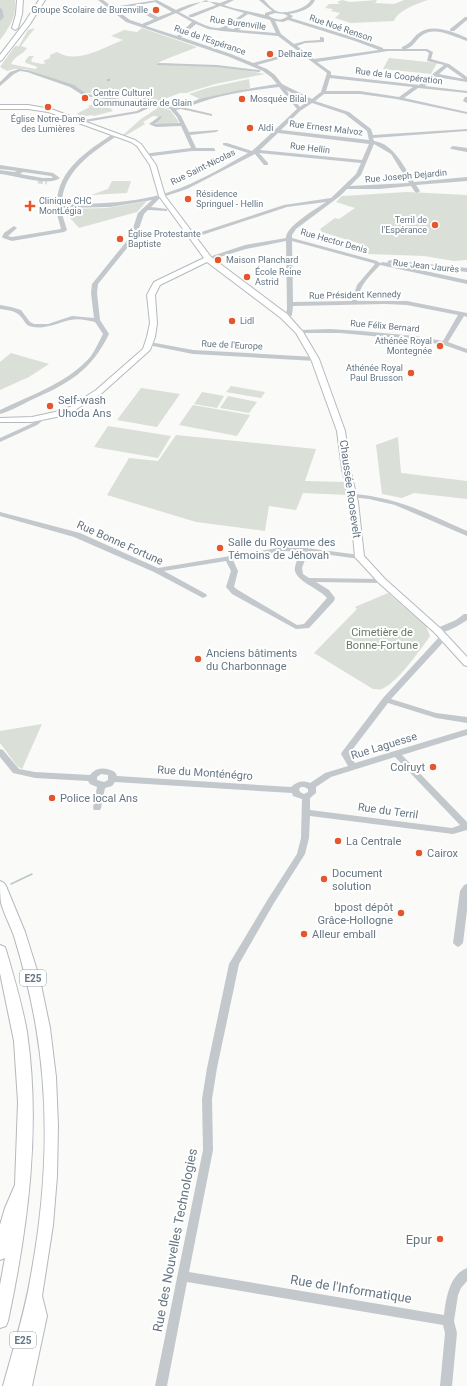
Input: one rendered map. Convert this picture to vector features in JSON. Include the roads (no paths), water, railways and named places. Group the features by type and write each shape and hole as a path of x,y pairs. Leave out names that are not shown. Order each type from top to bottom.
{"highway":[{"path":"15,28 19,14 20,0"},
{"path":"0,59 28,23 42,0"},
{"path":"28,23 34,19 51,0"},
{"path":"0,47 27,10"},
{"name":"E25","path":"0,886 18,929 31,970 42,1018 49,1074 52,1133 50,1196 34,1294 11,1386"},
{"name":"E25","path":"0,950 17,1015 23,1058 25,1128 21,1210 12,1265 0,1321"},
{"path":"0,1253 12,1208 23,1180"},
{"path":"24,1386 39,1316 34,1294"}],"main road":[{"name":"Chaussée Roosevelt","path":"0,107 28,107 58,113 133,141 139,145 153,165 160,197 208,259 287,312 315,359 341,431 346,469 353,496 360,557"},
{"path":"0,420 43,418 77,406 97,394 146,350 150,344 153,326 153,303 151,295 157,284 164,279 208,259"},
{"path":"360,557 382,580 441,634 467,663"}],"street":[{"name":"Rue de l'Espérance","path":"100,0 128,22 253,64 270,73 281,85 312,101 347,113 369,130 372,140"},
{"path":"111,9 155,0"},
{"name":"Rue Burenville","path":"155,0 195,22 222,30 279,35"},
{"path":"141,26 204,0"},
{"path":"208,0 256,15 268,15 275,12"},
{"path":"191,16 232,0"},
{"path":"261,0 275,12 290,15"},
{"path":"275,26 290,15 308,7 313,0"},
{"path":"0,9 2,17 0,20"},
{"path":"222,30 247,12"},
{"path":"146,13 158,19"},
{"path":"268,15 279,35 328,72 330,76 323,93"},
{"name":"Rue Noé Renson","path":"290,15 375,48 388,50"},
{"path":"452,30 467,18"},
{"path":"272,20 282,20"},
{"path":"178,38 195,22"},
{"path":"234,31 244,22"},
{"path":"400,50 414,44 422,33 435,31 445,32 467,40"},
{"path":"293,46 305,42 322,41 322,38"},
{"path":"313,61 388,50 427,50 431,52 429,60 446,65 467,80"},
{"path":"253,64 300,52"},
{"path":"159,64 223,66 270,73"},
{"path":"400,99 435,76 446,65"},
{"path":"0,85 12,73 18,70 28,71 72,86 86,95 180,108 210,116"},
{"name":"Rue de la Coopération","path":"330,76 467,92"},
{"path":"435,76 467,80"},
{"path":"180,108 199,100 246,90 281,85 300,110"},
{"path":"323,93 372,94 467,113"},
{"path":"323,93 328,95 333,108"},
{"name":"Rue Saint-Nicolas","path":"58,206 105,205 160,197 188,187 253,153 300,110 323,93"},
{"path":"193,97 199,100"},
{"path":"467,98 465,101 467,102"},
{"path":"80,122 138,112 153,105"},
{"path":"174,108 174,112 179,116 194,149 193,150"},
{"path":"160,117 151,122 156,127 183,124"},
{"name":"Rue Ernest Malvoz","path":"278,130 372,140"},
{"path":"372,140 467,130"},
{"path":"187,134 216,131"},
{"path":"24,237 16,228 5,237 12,239 24,237 64,230 60,220 58,206 60,191 67,177 84,158 115,135"},
{"path":"287,312 289,239 294,228 347,188 358,175 372,140"},
{"path":"372,140 393,153 417,191"},
{"name":"Rue Saint-Nicolas","path":"225,144 253,153"},
{"path":"453,148 467,150"},
{"path":"145,155 193,150 213,150"},
{"name":"Rue Hellin","path":"253,153 259,151 298,154 364,162"},
{"path":"253,153 260,156 266,164"},
{"path":"0,167 38,181"},
{"path":"0,172 54,176 57,178 56,180 47,182"},
{"name":"Rue Joseph Dejardin","path":"347,188 467,179"},
{"path":"0,412 55,386 77,372 92,358 106,334 97,320 94,293 95,284 133,237 141,213 160,197"},
{"path":"191,237 286,206 333,199"},
{"path":"147,208 165,210"},
{"path":"208,259 245,247 289,239"},
{"name":"Rue Hector Denis","path":"289,239 380,263 467,282"},
{"path":"354,303 357,288 380,263"},
{"name":"Rue Jean Jaurès","path":"380,263 467,270"},
{"name":"Rue Président Kennedy","path":"287,312 354,303 386,302 408,304 464,315"},
{"path":"0,307 17,310 22,314 24,321 29,324 39,326 49,325 72,318 97,320"},
{"path":"445,343 464,315"},
{"name":"Rue Félix Bernard","path":"299,332 357,332 421,338 445,343 467,351"},
{"name":"Rue de l'Europe","path":"150,344 193,352 315,359"},
{"path":"0,440 35,424 43,418"},
{"path":"353,496 370,497 406,506 467,534"},
{"name":"Rue Bonne Fortune","path":"0,514 77,535 157,570 203,596"},
{"path":"157,570 284,549 305,550 360,557"},
{"path":"229,558 236,571 230,587 235,592 296,627 306,626 330,601 331,598 326,592 305,580 300,575 298,568 305,550"},
{"path":"305,580 382,580"},
{"path":"353,766 345,754 386,700 441,634 467,616"},
{"path":"386,700 441,716 467,720"},
{"name":"Rue Laguesse","path":"310,786 328,776 353,766 467,732"},
{"name":"Rue du Monténégro","path":"0,752 16,771 35,774 92,778 96,772 103,771 110,772 113,779 295,790"},
{"path":"397,754 467,827"},
{"path":"92,778 93,782 101,786 109,784 113,779"},
{"path":"305,784 310,786 313,792 310,795 299,796 295,790 299,785 305,784"},
{"path":"97,808 101,786"},
{"name":"Rue des Nouvelles Technologies","path":"161,1386 208,1150 207,1099 234,964 301,854 306,838 306,796"},
{"name":"Rue du Terril","path":"306,812 453,831 467,827"},
{"path":"458,943 465,891 467,887"},
{"path":"446,1386 451,1333 448,1321 452,1294 455,1285 467,1273"},
{"name":"Rue de l'Informatique","path":"184,1276 448,1321"}],"waterway":[{"path":"11,884 32,874"}],"tunnel":[{"path":"38,181 47,182"}],"place":[{"name":"Groupe Scolaire de Burenville","path":"156,10"},
{"name":"Delhaize","path":"270,54"},
{"name":"Centre Culturel Communautaire de Glain","path":"85,98"},
{"name":"Mosquée Bilal","path":"242,99"},
{"name":"Église Notre-Dame des Lumières","path":"48,107"},
{"name":"Aldi","path":"250,128"},
{"name":"Résidence Springuel - Hellin","path":"188,199"},
{"name":"Clinique CHC MontLégia","path":"30,206"},
{"name":"Terril de l'Espérance","path":"435,225"},
{"name":"Église Protestante Baptiste","path":"120,239"},
{"name":"Maison Planchard","path":"218,260"},
{"name":"École Reine Astrid","path":"247,277"},
{"name":"Lidl","path":"232,321"},
{"name":"Athénée Royal Montegnée","path":"440,346"},
{"name":"Athénée Royal Paul Brusson","path":"411,373"},
{"name":"Self-wash Uhoda Ans","path":"50,406"},
{"name":"Salle du Royaume des Témoins de Jéhovah","path":"220,548"},
{"name":"Anciens bâtiments du Charbonnage","path":"198,659"},
{"name":"Colruyt","path":"433,767"},
{"name":"Police local Ans","path":"52,798"},
{"name":"La Centrale","path":"338,841"},
{"name":"Cairox","path":"419,853"},
{"name":"Document solution","path":"324,879"},
{"name":"bpost dépôt Grâce-Hollogne","path":"401,913"},
{"name":"Alleur emball","path":"304,934"},
{"name":"Epur","path":"440,1239"}],"park label":[{"name":"Cimetière de Bonne-Fortune","path":"382,638"}]}
